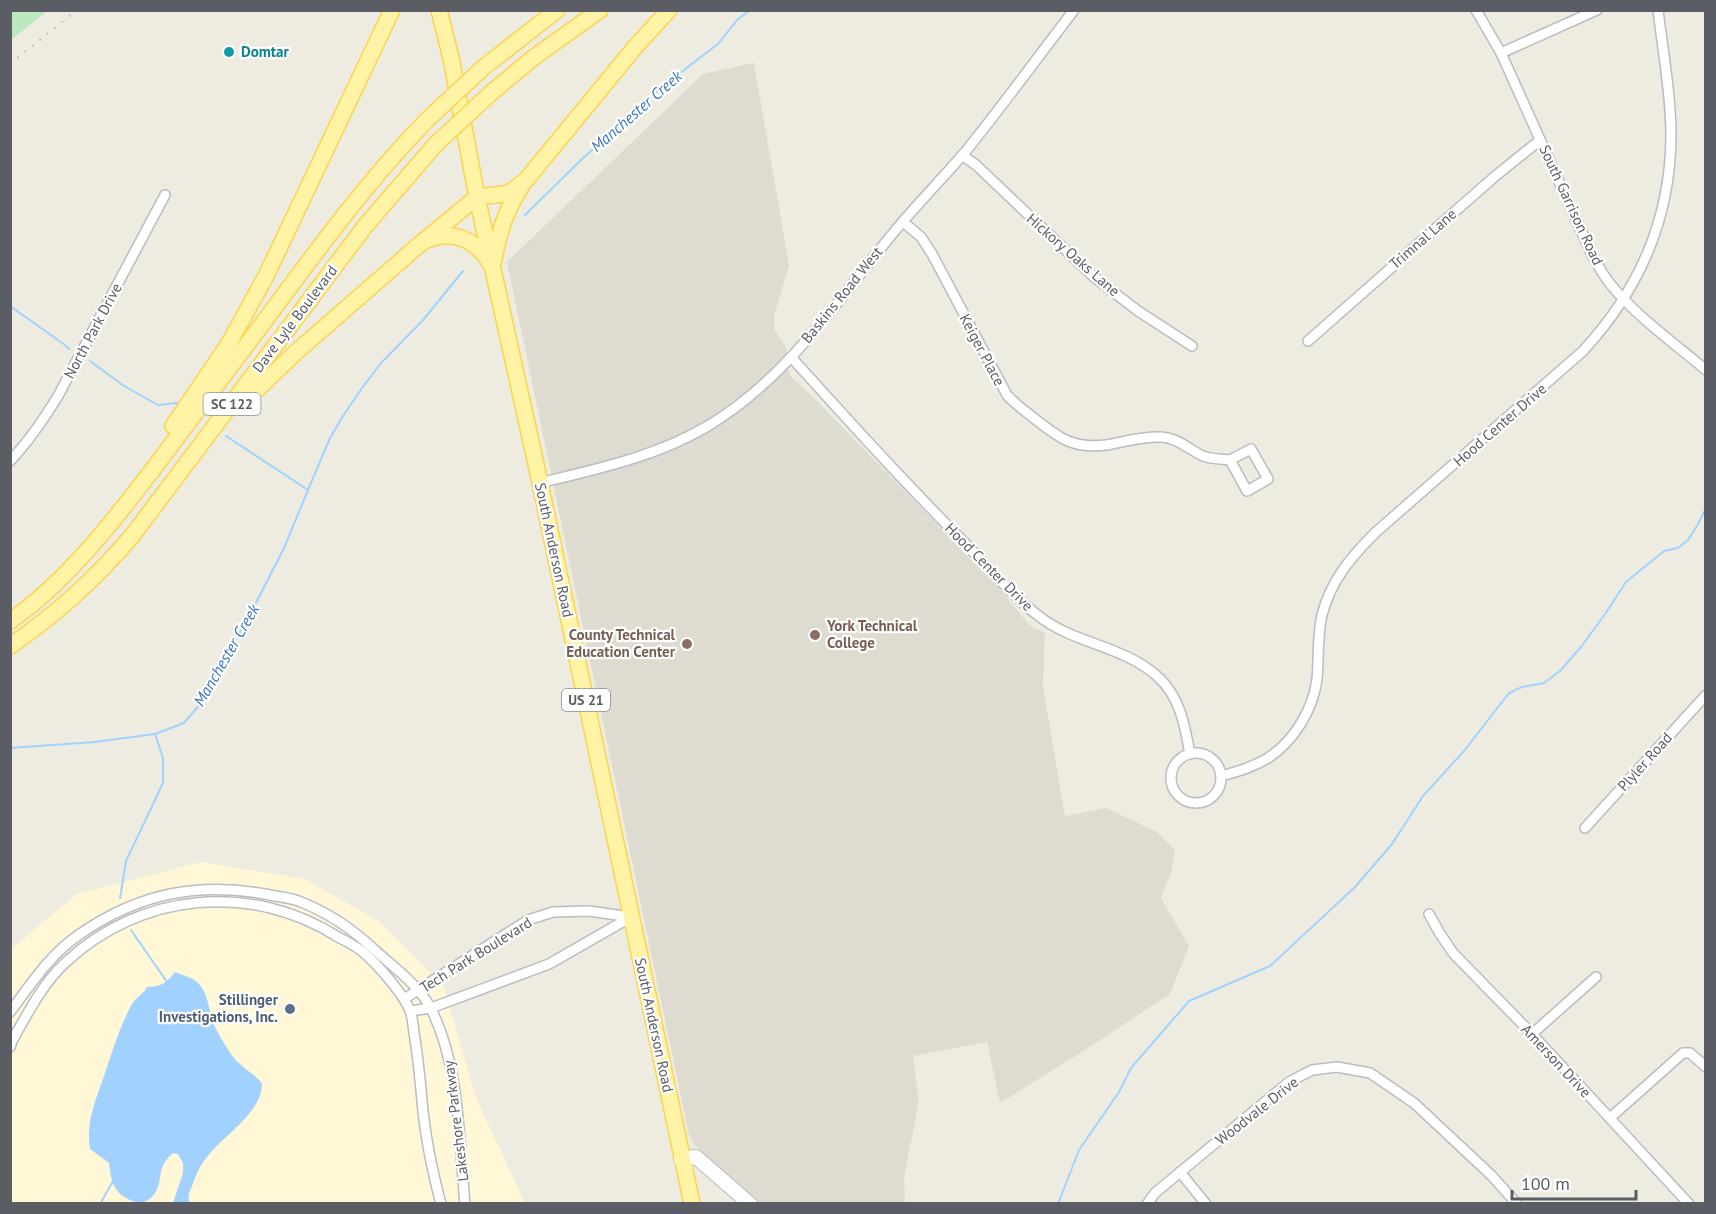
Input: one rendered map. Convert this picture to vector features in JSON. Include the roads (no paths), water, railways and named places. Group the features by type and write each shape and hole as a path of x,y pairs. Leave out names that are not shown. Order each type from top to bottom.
{"main road":[{"path":"97,538 222,353 251,303 271,266 392,10"},
{"name":"South Anderson Road","path":"439,10 690,1197"},
{"name":"Dave Lyle Boulevard","path":"10,621 40,598 97,538 141,484 352,205 398,151 429,118 484,67 557,10"},
{"name":"Dave Lyle Boulevard","path":"10,646 58,611 109,563 132,536 366,225 436,144 491,93 541,52 600,10"},
{"path":"493,269 499,235 507,212 526,180 636,46 669,10"},
{"path":"198,448 280,366 477,197 505,194 526,180"},
{"path":"420,244 439,236 459,236 469,240 477,247 487,257 493,269"}],"street":[{"name":"Baskins Road West","path":"540,483 626,462 680,441 708,426 734,408 776,372 962,155 1074,10"},
{"name":"South Garrison Road","path":"1476,10 1501,53 1593,257 1608,281 1641,315 1706,370"},
{"path":"1501,53 1597,10"},
{"name":"Hood Center Drive","path":"1221,776 1238,772 1268,758 1284,745 1305,717 1313,699 1317,681 1322,615 1337,577 1347,563 1376,532 1583,351 1625,299 1653,241 1661,214 1669,166 1669,108 1658,10"},
{"name":"Trimnal Lane","path":"1308,341 1540,140"},
{"name":"Hickory Oaks Lane","path":"962,155 976,165 1094,277 1138,311 1192,346"},
{"name":"North Park Drive","path":"10,461 44,419 58,396 165,195"},
{"name":"Keiger Place","path":"903,222 921,237 932,254 1006,395 1054,435 1074,444 1086,445 1104,445 1160,437 1180,442 1202,456 1230,460 1251,449 1268,478 1247,491 1230,460"},
{"name":"Hood Center Drive","path":"791,357 923,500 1024,604 1053,626 1129,658 1157,676 1179,707 1191,754"},
{"name":"Plyler Road","path":"1585,828 1706,695"},
{"path":"1199,753 1214,761 1221,776 1218,791 1206,801 1190,802 1176,794 1171,778 1176,762 1183,757 1199,753"},
{"name":"Lakeshore Parkway","path":"10,1012 39,972 78,934 110,915 140,902 170,893 203,889 251,891 300,902 327,915 364,939 419,990 431,1008 447,1051 456,1100 465,1203"},
{"name":"Lakeshore Parkway","path":"11,1041 50,979 86,946 118,924 145,913 204,901 250,903 298,916 325,928 361,951 387,978 404,999 410,1011 418,1055 431,1167 441,1203"},
{"name":"Tech Park Boulevard","path":"404,999 528,920 553,912 590,911 631,917"},
{"name":"Amerson Drive","path":"1429,914 1453,953 1532,1034 1689,1203"},
{"name":"Tech Park Boulevard","path":"410,1011 431,1008 549,964 631,917"},
{"path":"1532,1034 1596,977"},
{"path":"1610,1118 1683,1053 1690,1053 1706,1067"},
{"name":"Woodvale Drive","path":"1147,1203 1155,1193 1289,1082 1312,1070 1337,1067 1370,1073 1414,1103 1491,1175 1517,1203"},
{"path":"681,1158 696,1157 750,1203"},
{"path":"1180,1172 1206,1203"},
{"path":"690,1197 693,1179 698,1174 708,1173 718,1176"}],"water":[{"path":"175,972 192,979 201,986 214,1025 227,1047 234,1058 262,1083 256,1104 249,1114 202,1163 189,1193 190,1203 173,1203 183,1173 183,1163 178,1154 173,1153 161,1170 156,1192 150,1199 137,1202 119,1193 112,1180 109,1163 90,1149 90,1120 117,1038 132,1004 147,987 163,984"}],"waterway":[{"name":"Manchester Creek","path":"525,215 583,158 641,108 658,90 719,43 737,20 750,10"},
{"name":"Manchester Creek","path":"226,436 308,490 330,438 362,388 381,363 423,320 463,271"},
{"path":"10,306 69,349"},
{"path":"90,361 124,386 158,405 177,403"},
{"name":"Manchester Creek","path":"10,748 95,742 155,734 184,723 201,703 260,595 284,548 308,490"},
{"path":"1058,1204 1079,1150 1119,1092 1131,1068 1189,1001 1270,966 1355,887 1392,844 1423,796 1464,751 1509,693 1522,687 1544,683 1560,671 1581,647 1626,582 1664,551 1678,548 1688,540 1706,508"},
{"path":"120,898 126,861 163,783 163,758 155,734"},
{"path":"131,930 167,982"},
{"path":"100,1204 113,1181"}],"railway":[{"path":"10,64 77,10"}],"place":[{"name":"Domtar","path":"229,52"},
{"name":"York Technical College","path":"815,635"},
{"name":"County Technical Education Center","path":"687,644"},
{"name":"Stillinger Investigations, Inc.","path":"290,1009"}]}
